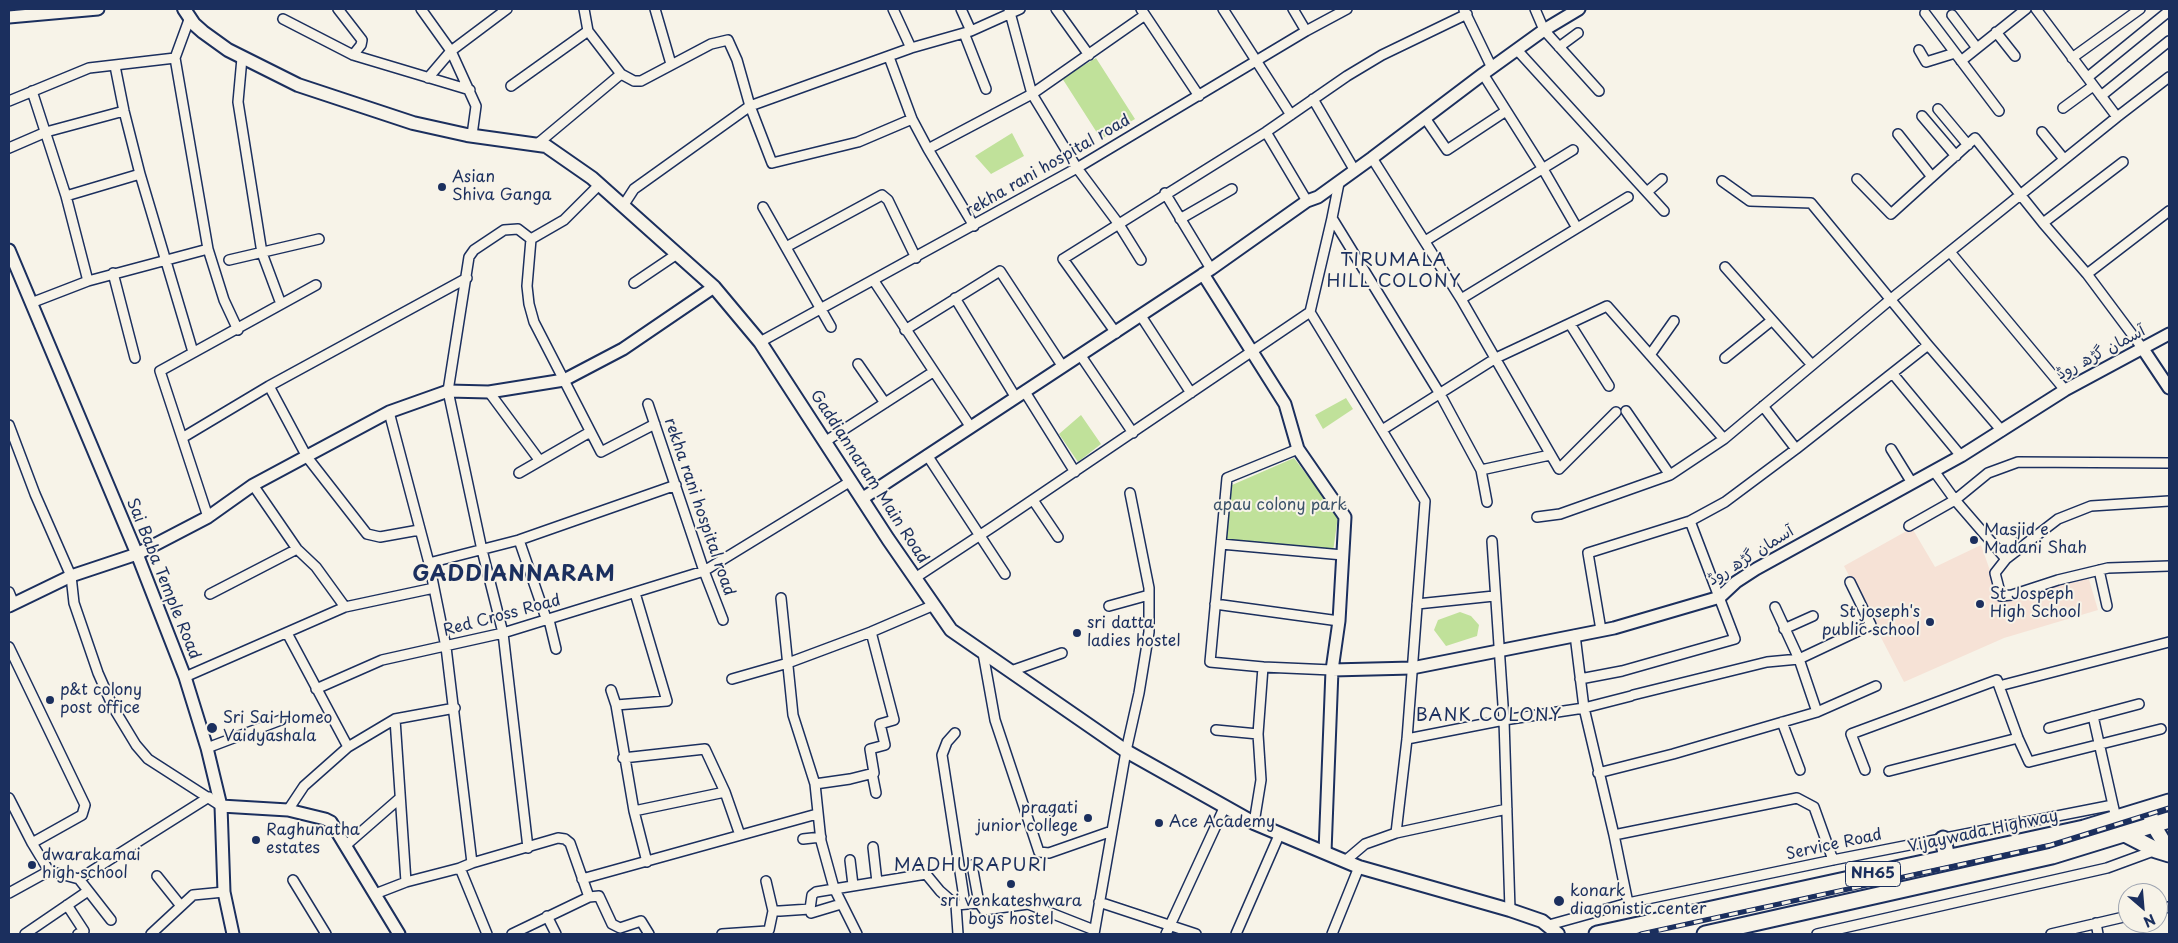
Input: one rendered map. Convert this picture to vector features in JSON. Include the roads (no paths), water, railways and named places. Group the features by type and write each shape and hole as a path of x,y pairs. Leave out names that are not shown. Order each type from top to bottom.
{"highway":[{"name":"Vijaywada Highway","path":"1597,934 2084,828 2114,812 2159,806"},
{"name":"NH65","path":"1705,934 1738,931 1821,908 2052,856 2165,822"},
{"path":"2124,834 2165,852"},
{"path":"1943,838 1947,858"},
{"path":"1821,908 1822,885"}],"main road":[{"name":"Gaddiannaram Main Road","path":"187,13 203,32 242,58 298,85 413,123 472,135 546,146 599,184 714,287 760,342 826,441 850,481 951,630 1126,751 1254,823 1359,867 1510,910 1554,930"},
{"path":"2159,806 2165,822 2165,852"}],"street":[{"path":"9,17 98,9"},
{"path":"338,9 362,40 361,45 353,55"},
{"path":"421,9 451,51 470,90 476,106 472,135"},
{"path":"584,9 588,31 621,74 631,80 641,81 711,44 728,40 737,60 750,106 772,162 858,142 912,119"},
{"path":"655,9 671,64"},
{"path":"893,9 910,48"},
{"path":"961,9 986,89"},
{"path":"623,206 634,188 750,106 910,48 967,32 1020,9"},
{"path":"1056,9 1089,55"},
{"path":"1224,9 1291,115"},
{"path":"1293,9 1306,31"},
{"name":"rekha rani hospital road","path":"760,342 1078,168 1306,31 1347,9"},
{"path":"1535,9 1544,30 1599,91"},
{"path":"863,498 970,426 1116,333 1207,272 1307,201 1339,182 1487,71 1544,30 1579,9"},
{"path":"1919,50 1926,62 1958,57 1977,48 2026,9"},
{"path":"2036,9 2117,117"},
{"path":"2072,58 2140,9"},
{"path":"428,78 451,51 504,10"},
{"path":"1116,333 1062,259 1165,193 1266,132 1313,99 1382,55 1465,11 1487,71 1506,111 1543,169 1577,228"},
{"path":"2088,77 2169,11"},
{"path":"1010,12 1032,94 1078,168 1142,260"},
{"path":"928,149 1032,94 1089,55 1143,12 1199,96"},
{"path":"187,13 175,58 208,249 224,300 238,330"},
{"path":"1925,13 1999,111"},
{"path":"1952,15 1977,48"},
{"path":"283,19 353,55 470,90"},
{"path":"511,86 588,31"},
{"path":"1996,32 2015,56"},
{"path":"1559,47 1578,33"},
{"path":"2101,96 2169,42"},
{"path":"1518,50 1664,211"},
{"path":"889,57 912,119 974,226"},
{"path":"9,101 89,68 175,58"},
{"path":"242,58 238,102 262,253 281,304"},
{"path":"115,66 140,174 193,352"},
{"path":"536,145 621,74"},
{"path":"1536,517 1560,514 1670,475 1724,439 2020,195 2169,77"},
{"path":"2063,108 2093,86"},
{"path":"32,91 66,196 88,281"},
{"path":"1313,99 1355,171"},
{"path":"1938,109 1968,145"},
{"path":"9,148 46,132 124,111"},
{"path":"1425,118 1447,150 1506,111"},
{"path":"1922,116 1956,156"},
{"path":"1266,132 1307,201"},
{"path":"2042,132 2064,160"},
{"path":"1898,134 1932,177"},
{"path":"1857,179 1891,214 1976,138 2020,195 2087,274 2143,349 2169,388"},
{"path":"1425,241 1573,150"},
{"path":"1372,158 1461,299 1559,469 1621,411 1670,475"},
{"path":"2043,223 2123,162"},
{"path":"66,196 140,174"},
{"path":"1648,192 1662,179"},
{"path":"1722,181 1750,201 1811,203 2002,431"},
{"path":"915,578 1310,312 1339,182"},
{"path":"531,239 564,220 599,184"},
{"path":"1180,219 1232,190"},
{"path":"1165,193 1207,272 1285,404 1298,449 1345,516 1339,621 1332,670 1325,852"},
{"path":"786,247 882,195 888,200 916,258"},
{"path":"1461,299 1628,197"},
{"path":"763,208 831,327"},
{"path":"2087,274 2169,210"},
{"path":"1332,218 1440,394 1482,470 1487,502"},
{"path":"528,848 503,633 482,550 448,391 467,278 466,266 469,257 474,250 504,230 518,229 531,239"},
{"path":"229,260 319,239"},
{"path":"531,239 526,286 534,322 602,452 656,424"},
{"path":"31,303 113,273 208,249"},
{"name":"Sai Baba Temple Road","path":"9,250 137,554 185,677 207,748 221,806 224,892 233,934"},
{"path":"1950,252 2065,390"},
{"path":"634,283 678,254"},
{"path":"1725,267 1812,365"},
{"path":"905,330 1000,271 1063,367"},
{"path":"113,273 135,358"},
{"path":"182,438 269,386 467,278"},
{"path":"874,281 970,426"},
{"path":"208,516 160,371 238,330 316,285"},
{"path":"9,592 11,605 71,576 137,554 208,516 254,485 389,412 448,391 489,392 564,380 623,350 714,287"},
{"path":"955,298 1020,395 1075,472"},
{"path":"1382,430 1496,358 1607,306 1724,439"},
{"path":"1310,312 1425,501 1407,739 1396,833"},
{"path":"1141,316 1191,393"},
{"path":"1725,358 1771,320"},
{"path":"1650,356 1674,321"},
{"path":"1570,324 1609,386"},
{"name":"آسمان گڑھ روڈ","path":"1332,670 1412,668 1614,628 1720,597 1736,582 1756,569 1934,472 2065,390 2169,334"},
{"path":"1601,630 1588,553 1690,521 1725,502 1893,374 1928,345"},
{"path":"1081,356 1132,433"},
{"path":"858,364 885,403"},
{"path":"826,441 933,372"},
{"path":"1893,374 1961,456"},
{"path":"269,386 307,457 367,534 380,537 419,530"},
{"path":"489,392 540,462"},
{"name":"rekha rani hospital road","path":"648,404 704,571 723,620"},
{"path":"1763,406 1796,449"},
{"path":"389,412 434,588 446,647 455,708 472,863"},
{"path":"9,426 35,494 71,576 74,603 98,673 113,707 136,745 148,759 221,806 288,810 326,819 336,828 399,934"},
{"path":"519,473 590,432"},
{"path":"1298,449 1227,478 1210,662 1263,667 1332,670"},
{"path":"1891,449 1912,484"},
{"path":"927,455 1005,574"},
{"path":"1482,470 1550,455"},
{"path":"1909,526 1955,500 1988,473 2018,462 2169,463"},
{"path":"1934,472 1955,500 2006,559"},
{"name":"Red Cross Road","path":"316,689 382,660 446,647 548,621 704,571 850,481"},
{"path":"254,485 297,549 316,567 346,607"},
{"path":"428,564 519,540 676,486"},
{"path":"972,865 979,903 984,910 1028,904 1094,932 1149,632 1149,595 1130,493"},
{"path":"1033,500 1058,538"},
{"path":"2169,501 2091,506 2058,520 2006,559 1995,573 2001,596 2012,596 2058,580 2108,568 2169,566"},
{"path":"1580,679 1622,671 1735,639 1690,521"},
{"path":"519,540 556,649"},
{"path":"1492,541 1494,596 1504,720 1510,910"},
{"path":"1220,544 1343,555"},
{"path":"210,594 297,549"},
{"path":"2099,570 2108,606"},
{"path":"1407,739 1504,720 1584,708 1767,662 1798,659 1871,625 1850,582"},
{"path":"185,677 346,607 434,588"},
{"path":"616,705 667,701 634,593"},
{"path":"1110,606 1149,595"},
{"path":"1417,604 1494,596"},
{"path":"781,598 793,715 815,784 821,837 834,888 857,934"},
{"path":"1215,604 1339,621"},
{"path":"732,679 788,663 871,632 934,605"},
{"path":"1775,607 1798,659 1817,712"},
{"path":"1784,629 1813,616"},
{"path":"288,632 316,689 348,747"},
{"path":"871,632 894,720 880,724 885,745 870,749 876,793"},
{"path":"1576,636 1584,708 1628,903"},
{"path":"1999,686 2169,642"},
{"path":"9,647 85,805 82,815 32,843"},
{"path":"983,653 995,720 1039,852 1049,853 1112,831"},
{"path":"1011,671 1062,653"},
{"path":"1254,823 1261,780 1258,734 1263,667"},
{"path":"1865,770 1851,734 1997,680 2018,738 2028,760 2032,762 2161,729"},
{"path":"1598,773 1673,754 1817,712 1876,686"},
{"path":"611,690 616,705 634,811 647,862"},
{"path":"2049,728 2139,704"},
{"path":"288,810 304,786 348,747 395,719 455,708"},
{"path":"2093,716 2114,812"},
{"path":"395,719 406,882"},
{"path":"207,748 280,720"},
{"path":"1782,722 1800,770"},
{"path":"1216,730 1258,734"},
{"path":"955,733 947,742 942,755 960,905 958,934"},
{"path":"1889,771 2018,738"},
{"path":"624,758 706,749 725,792 740,835"},
{"path":"815,784 850,779 872,773"},
{"path":"634,811 725,792"},
{"path":"79,879 209,797"},
{"path":"9,798 49,871"},
{"path":"345,846 400,798"},
{"path":"1614,835 1797,798 1814,807 1833,860"},
{"path":"1166,934 1225,806"},
{"path":"1345,861 1365,844 1396,833 1507,809"},
{"name":"Service Road","path":"1554,930 1628,903 1943,838 2114,812"},
{"path":"582,879 817,814"},
{"path":"1236,934 1280,833"},
{"path":"803,840 821,837"},
{"path":"374,894 406,882 460,868 558,838 565,839 570,843 589,896"},
{"path":"873,847 877,882"},
{"path":"1817,934 2107,868 2165,852"},
{"path":"850,860 853,885"},
{"path":"1332,934 1359,867"},
{"path":"460,868 487,934"},
{"path":"9,893 49,871 79,879 111,920"},
{"path":"773,910 810,909 813,893 926,874 940,891 960,905 979,903"},
{"path":"157,876 181,906"},
{"path":"294,880 326,934"},
{"path":"722,934 769,930 773,910 766,880"},
{"path":"25,934 88,892"},
{"path":"151,934 193,895 224,892"},
{"path":"512,934 589,896 599,896 615,928 641,921 649,934"},
{"path":"1100,902 1196,934"},
{"path":"811,913 841,904"},
{"path":"67,905 84,930 78,934"},
{"path":"547,916 556,934"},
{"path":"2050,934 2065,933 2118,918"},
{"path":"2096,923 2098,934"}],"railway":[{"path":"1641,934 2051,845 2169,808"}],"place":[{"name":"Asian Shiva Ganga","path":"442,187"},
{"name":"Masjid e Madani Shah","path":"1974,540"},
{"name":"St Jospeph High School","path":"1980,604"},
{"name":"St joseph's public school","path":"1930,622"},
{"name":"sri datta ladies hostel","path":"1077,633"},
{"name":"p&t colony post office","path":"50,700"},
{"name":"Sri Sai Homeo Vaidyashala","path":"212,728"},
{"name":"pragati junior college","path":"1088,818"},
{"name":"Ace Academy","path":"1159,823"},
{"name":"Raghunatha estates","path":"256,840"},
{"name":"dwarakamai high school","path":"32,865"},
{"name":"sri venkateshwara boys hostel","path":"1011,884"},
{"name":"konark diagonistic center","path":"1559,901"}],"district":[{"name":"TIRUMALA HILL COLONY","path":"1394,271"},
{"name":"GADDIANNARAM","path":"514,575"},
{"name":"BANK COLONY","path":"1489,716"},
{"name":"MADHURAPURI","path":"971,866"}],"park label":[{"name":"apau colony park","path":"1280,506"}]}
